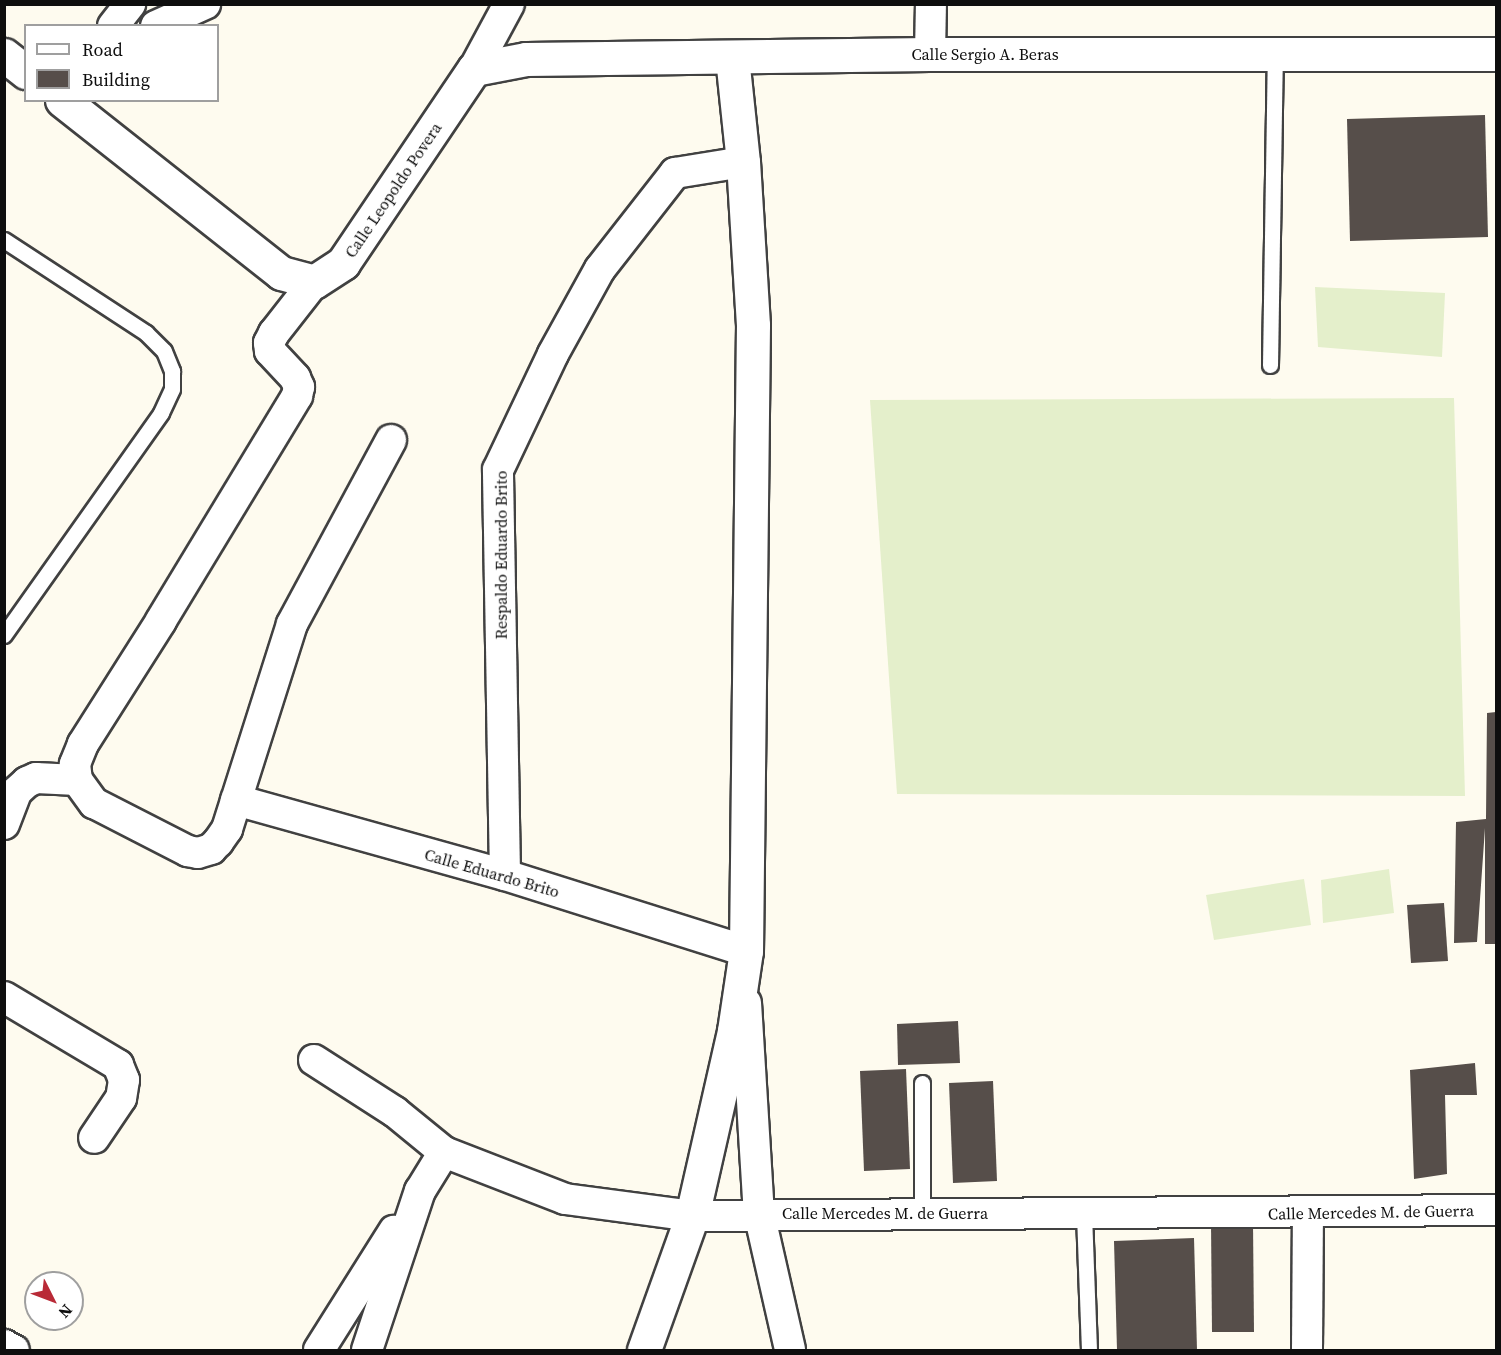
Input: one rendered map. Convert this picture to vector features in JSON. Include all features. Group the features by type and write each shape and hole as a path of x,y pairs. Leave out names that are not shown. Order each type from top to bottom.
{"street":[{"path":"115,24 130,4"},
{"path":"161,24 206,4"},
{"name":"Calle Leopoldo Povera","path":"314,282 344,263 474,69 509,4"},
{"path":"930,54 931,4"},
{"name":"Calle Sergio A. Beras","path":"474,69 526,59 930,54 1497,54"},
{"path":"4,55 24,70"},
{"path":"732,58 743,162 753,325 745,961 759,1213 790,1350"},
{"path":"65,102 281,273 314,282 273,333 269,343 270,351 295,378 299,387 297,396 161,621 83,744 75,764 76,780 93,803 188,852 198,853 218,842 227,829 292,624 391,440"},
{"name":"Respaldo Eduardo Brito","path":"505,875 498,470 553,354 600,269 675,173 743,162"},
{"path":"4,824 16,792 27,782 36,778 76,780"},
{"name":"Calle Eduardo Brito","path":"236,800 505,875 745,961"},
{"path":"644,1350 692,1216 734,1031 745,961"},
{"path":"4,997 118,1065 124,1080 121,1098 94,1138"},
{"name":"Calle Mercedes M. de Guerra","path":"314,1059 395,1112 444,1152 565,1199 692,1216 759,1213 1084,1214 1497,1210"},
{"path":"319,1350 444,1152"},
{"path":"367,1350 420,1191"},
{"path":"1307,1350 1308,1213"},
{"path":"4,1345 14,1350"}],"lane":[{"path":"1270,365 1275,54"},
{"path":"4,240 146,333 164,351 172,371 171,389 161,413 4,635"},
{"path":"922,1083 922,1213"},
{"path":"1084,1214 1089,1350"}],"green space":[{"path":"1315,287 1445,293 1442,357 1318,347"},
{"path":"1454,398 1465,796 897,794 870,400"},
{"path":"1389,869 1394,913 1323,923 1321,880"},
{"path":"1304,879 1311,925 1214,940 1206,895"}],"building":[{"path":"1485,115 1488,237 1350,241 1347,119"},
{"path":"1496,712 1496,944 1485,944 1485,828 1477,942 1454,943 1456,822 1486,819 1487,713"},
{"path":"1444,903 1448,961 1411,963 1407,905"},
{"path":"958,1021 960,1063 898,1065 897,1024"},
{"path":"1475,1063 1477,1095 1445,1095 1447,1174 1414,1179 1410,1070"},
{"path":"906,1069 910,1169 864,1171 860,1071"},
{"path":"993,1081 997,1181 953,1183 949,1083"},
{"path":"1211,1222 1253,1222 1254,1332 1212,1332"},
{"path":"1194,1238 1197,1350 1117,1350 1114,1241"}]}
